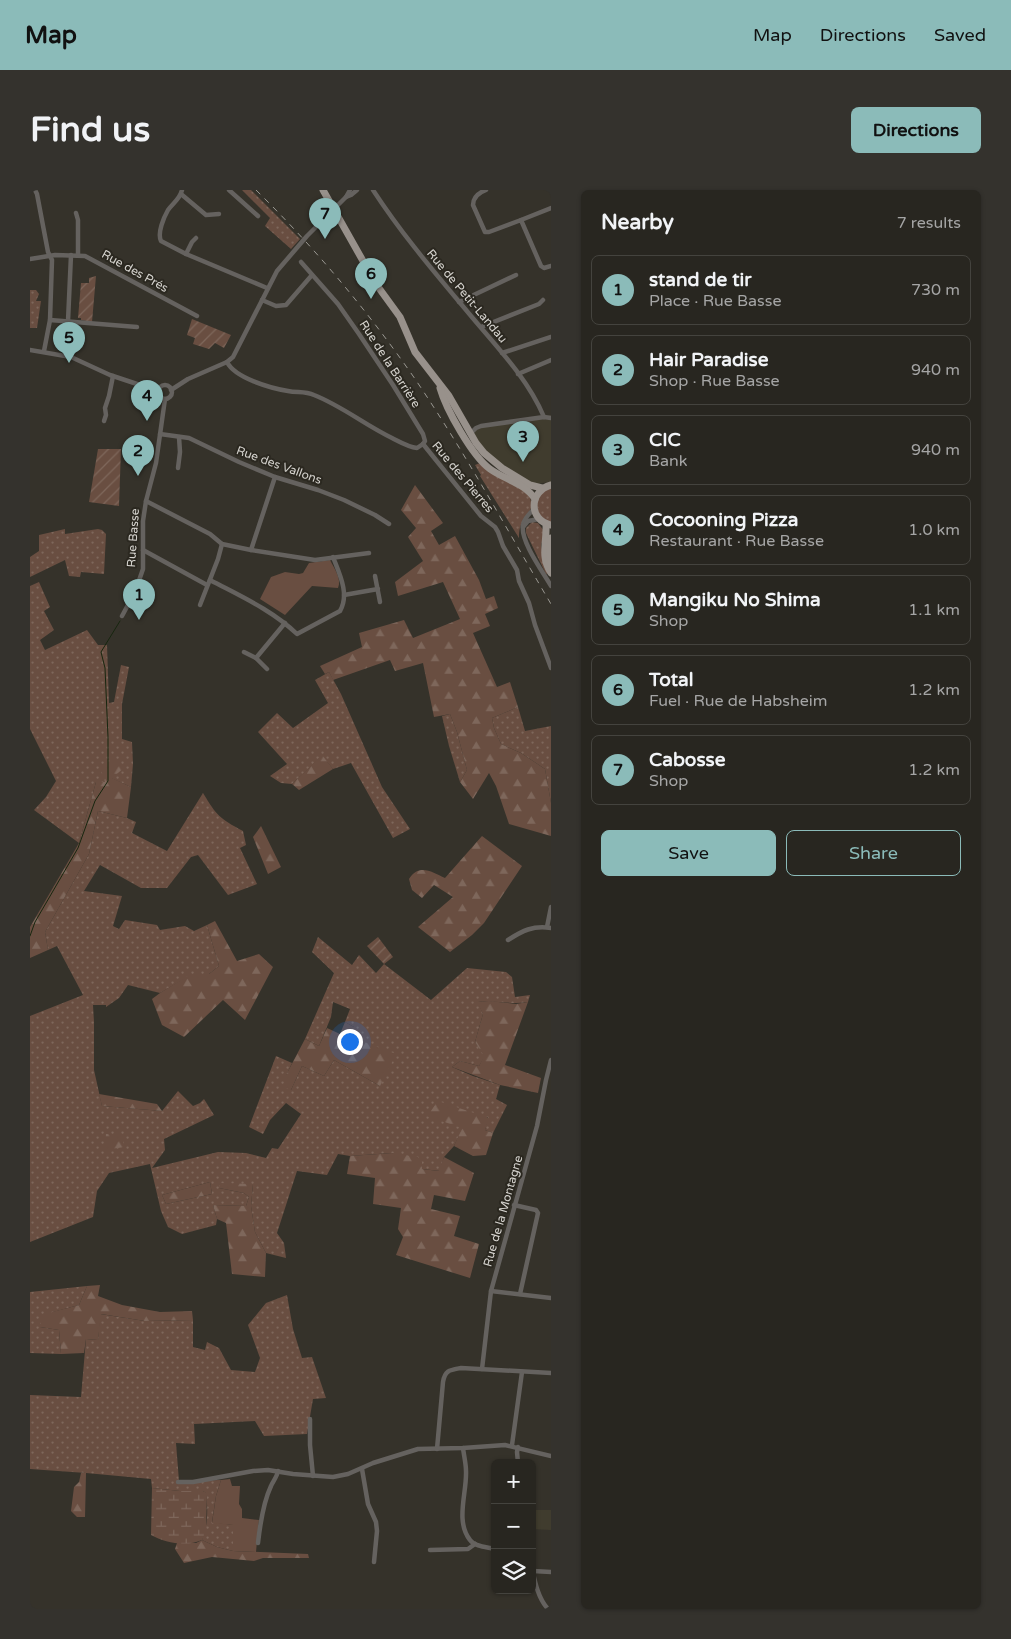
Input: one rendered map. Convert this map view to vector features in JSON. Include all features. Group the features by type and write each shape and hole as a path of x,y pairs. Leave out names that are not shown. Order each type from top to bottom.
{"main road":[{"path":"324,190 376,284 400,317 416,354 449,396 470,434 484,452 502,468 530,485 542,488 551,485"},
{"path":"439,385 448,409 482,462 494,472 525,487 535,499"},
{"path":"542,488 535,499 534,509 539,519 548,524 544,555 547,567 551,573"},
{"path":"551,536 551,567"}],"street":[{"path":"35,190 52,260 50,320 44,351"},
{"path":"229,190 258,216"},
{"path":"171,390 188,379 227,362 233,357 280,266 350,190"},
{"path":"346,196 351,195 357,190"},
{"name":"Rue de Petit-Landau","path":"373,190 416,251 481,327 518,374 544,417"},
{"path":"484,190 477,195 473,205 485,232 551,208"},
{"path":"218,214 206,215 181,192 168,210 159,237 162,242 186,254 267,288"},
{"path":"76,213 78,220 78,255"},
{"path":"521,220 540,266 544,268 551,266"},
{"path":"186,254 196,238"},
{"path":"68,321 71,255"},
{"name":"Rue des Prés","path":"30,259 71,255 89,257 197,316"},
{"name":"Rue de la Barrière","path":"301,262 338,304 393,385 424,434 426,438 423,444"},
{"path":"262,300 276,306 286,305 312,275"},
{"path":"459,302 516,275"},
{"path":"481,327 539,304 543,300"},
{"path":"50,320 137,327"},
{"path":"502,353 551,337"},
{"path":"30,350 71,357 113,376 158,391"},
{"path":"518,374 551,360"},
{"name":"Rue des Pierres","path":"227,362 238,374 271,388 289,392 306,392 335,405 376,430 410,446 417,448 423,444 481,516 498,532 529,603 551,668"},
{"path":"104,421 105,408 113,376"},
{"path":"168,386 171,390 171,396 165,399 159,396 158,391 160,387 168,386"},
{"name":"Rue Basse","path":"122,616 135,592 142,569 144,550 143,522 146,501 156,463 165,399"},
{"path":"470,434 481,426 544,417 551,418"},
{"name":"Rue des Vallons","path":"160,434 188,438 275,477 344,500 389,524"},
{"path":"178,468 179,436"},
{"path":"251,550 275,477"},
{"path":"146,501 210,534 222,544 315,560 369,553"},
{"path":"534,509 523,522 522,528 526,542 551,586"},
{"path":"522,528 528,521 539,519"},
{"path":"200,605 222,544"},
{"path":"144,550 207,585"},
{"path":"210,580 252,602 285,623 297,634 340,611 343,606 342,578 333,557"},
{"path":"375,576 380,602"},
{"path":"344,595 378,589"},
{"path":"256,658 285,623"},
{"path":"244,652 256,658 267,670"},
{"path":"508,940 528,928 549,927 551,907"},
{"name":"Rue de la Montagne","path":"482,1369 491,1291 538,1126 551,1060"},
{"path":"514,1205 536,1210 538,1213 520,1294"},
{"path":"491,1291 551,1298"},
{"path":"437,1449 444,1375 449,1370 461,1368 551,1373"},
{"path":"512,1445 522,1372"},
{"path":"310,1419 313,1476"},
{"path":"178,1482 193,1482 268,1470 313,1476 341,1476 412,1450 512,1445 551,1456"},
{"path":"518,1447 518,1459"},
{"path":"463,1448 466,1470 463,1524 470,1541 491,1548"},
{"path":"362,1468 368,1504 376,1522 374,1562"},
{"path":"258,1543 259,1530 270,1487 278,1472"},
{"path":"430,1550 468,1549 475,1544"},
{"path":"536,1570 551,1572"},
{"path":"536,1583 545,1608"}],"shaded area":[{"path":"551,415 551,482 534,484 503,467 473,436 478,426"},
{"path":"536,1510 551,1510 551,1530 536,1529"}],"green space":[{"path":"242,190 251,190 300,239 291,249 265,226 270,218"},
{"path":"96,276 92,322 81,320 81,318 78,318 81,283 89,283 89,278"},
{"path":"30,290 36,290 39,294 36,301 41,301 37,328 30,328"},
{"path":"192,319 231,335 224,348 215,343 209,349 193,344 195,338 187,335"},
{"path":"98,449 121,449 119,506 89,502"},
{"path":"480,463 523,489 530,497 532,506 522,524 519,538 480,476 475,465"},
{"path":"415,485 443,523 431,531 439,545 455,536 479,580 486,599 494,596 498,608 485,614 490,626 473,633 497,687 510,682 518,707 492,718 494,728 501,744 521,753 545,769 551,803 551,836 509,824 496,786 489,773 473,799 460,782 467,770 457,732 450,714 434,717 423,663 395,671 390,660 333,680 329,672 325,674 320,666 362,647 359,633 404,620 413,638 460,619 443,582 398,596 395,582 423,561 408,537 416,528 401,510"},
{"path":"551,487 551,523 541,516 537,503 540,495"},
{"path":"532,522 538,523 544,531 541,546 548,573 546,574 526,533 526,528"},
{"path":"65,529 65,534 98,529 106,534 104,574 81,572 80,577 69,576 65,560 30,577 30,557 39,551 39,535"},
{"path":"330,560 338,577 338,588 312,586 285,615 260,599 271,577 285,572 303,573 309,563"},
{"path":"39,582 50,607 44,611 54,630 40,640 45,650 87,630 98,645 107,645 109,703 114,702 121,665 129,667 122,704 122,739 132,742 131,787 111,778 105,782 96,782 79,843 34,810 46,797 56,781 30,729 30,586"},
{"path":"329,672 341,694 382,787 410,829 393,838 351,763 333,769 322,756 292,784 281,783 270,776 287,764 258,732 277,713 293,728 328,703 315,680"},
{"path":"518,707 525,731 551,726 551,803 545,769 521,753 501,744 494,728 492,718"},
{"path":"450,714 467,770 460,782 442,716"},
{"path":"322,755 333,769 299,790 292,784"},
{"path":"112,756 125,767 112,778 131,787 127,818 98,811 89,854 45,932 48,950 30,958 30,927 79,843 96,782 105,782 101,770"},
{"path":"203,793 219,816 243,831 246,845 240,848 257,884 228,895 198,855 191,857 167,888 141,888 100,865 84,891 122,896 113,926 119,929 125,920 157,925 160,930 185,926 194,931 207,925 219,966 209,974 191,975 160,993 128,985 119,998 106,1007 106,1005 93,1005 94,1070 102,1106 162,1111 178,1091 193,1106 204,1099 214,1115 164,1139 165,1150 152,1168 218,1152 246,1153 266,1158 272,1148 278,1149 301,1114 286,1103 270,1120 263,1134 249,1127 276,1056 292,1063 286,1076 291,1090 302,1066 324,1076 334,1060 380,1086 354,1038 354,1027 345,1022 350,1009 333,1002 331,1017 319,1046 305,1039 334,973 312,952 318,937 352,965 359,955 376,973 384,964 431,1000 467,968 506,972 512,977 515,997 530,995 528,1002 478,1002 483,1014 475,1042 485,1056 479,1066 460,1061 452,1067 500,1085 496,1099 507,1105 493,1133 485,1130 488,1117 463,1128 454,1146 444,1157 440,1171 422,1169 392,1153 350,1156 338,1154 327,1175 297,1171 277,1233 284,1243 286,1258 266,1253 255,1232 251,1206 253,1184 219,1188 244,1193 249,1197 246,1206 213,1205 217,1219 216,1225 182,1234 168,1227 161,1211 150,1164 109,1173 97,1191 93,1217 30,1242 30,1016 83,995 57,946 48,950 45,932 89,854 98,811 136,822 132,833 167,851","holes":["210,1182 212,1194 166,1204 162,1195"]},
{"path":"261,826 281,867 268,874 253,837"},
{"path":"482,836 522,866 484,923 450,952 418,927 453,897 434,885 422,898 412,890 409,879 417,871 421,870 431,871 445,878"},
{"path":"215,921 237,961 259,954 273,967 245,1020 223,1000 184,1037 162,1025 152,999 191,974 209,974 219,966 207,925"},
{"path":"378,937 393,957 384,964 367,946"},
{"path":"489,1001 516,1004 528,1002 505,1065 541,1078 538,1093 500,1085 452,1067 460,1061 479,1066 484,1056 475,1042 483,1014 477,1002"},
{"path":"345,1022 354,1027 354,1038 396,1054 380,1086 334,1060 324,1076 302,1066 291,1090 286,1088 286,1075 305,1039 319,1046 327,1028 340,1034"},
{"path":"99,1094 157,1104 162,1111 102,1106"},
{"path":"438,1101 489,1118 485,1130 493,1133 486,1155 473,1156 454,1146 462,1128 427,1116"},
{"path":"106,1134 122,1134 124,1147 105,1150"},
{"path":"392,1153 418,1157 422,1162 422,1169 439,1171 444,1157 474,1173 465,1201 434,1195 431,1209 460,1216 454,1236 479,1244 470,1278 396,1255 403,1237 398,1229 401,1208 373,1204 375,1178 347,1174 350,1156"},
{"path":"210,1182 212,1194 166,1204 162,1195"},
{"path":"219,1183 253,1184 251,1206 255,1232 266,1253 265,1277 232,1274 226,1223 217,1219 213,1205 246,1206 249,1197 244,1193 219,1188"},
{"path":"100,1285 98,1296 122,1305 160,1312 192,1311 193,1320 145,1321 101,1314 98,1340 86,1339 84,1353 61,1354 59,1330 40,1327 40,1321 52,1312 79,1305 87,1286"},
{"path":"87,1286 79,1305 53,1312 40,1327 59,1330 61,1354 30,1353 30,1292"},
{"path":"287,1295 293,1329 302,1358 312,1357 326,1398 313,1399 307,1434 264,1436 255,1421 194,1424 195,1444 176,1443 179,1481 221,1480 216,1496 212,1522 233,1525 233,1551 217,1547 202,1540 207,1511 206,1493 203,1491 152,1488 151,1479 30,1469 30,1395 81,1397 86,1339 98,1340 100,1314 145,1321 193,1320 193,1347 205,1350 207,1342 219,1348 231,1370 255,1372 260,1358 248,1325 266,1303"},
{"path":"81,1473 86,1473 85,1517 77,1517 71,1511 74,1487 79,1482"},
{"path":"230,1479 232,1486 240,1486 239,1504 242,1509 242,1518 259,1520 256,1552 233,1551 233,1525 212,1523 216,1496 221,1480"},
{"path":"152,1488 203,1491 207,1493 206,1533 202,1540 183,1544 163,1540 151,1535"},
{"path":"202,1540 217,1547 233,1551 308,1554 309,1558 263,1558 254,1561 212,1557 184,1563 175,1549 177,1543 196,1543"}],"waterway":[{"path":"30,936 35,922 78,848 95,801 108,781 105,668 101,652 120,621"}],"railway":[{"path":"256,190 339,279 413,376 467,460 551,604"}],"place":[{"name":"Cabosse","path":"325,239"},
{"name":"Total","path":"371,299"},
{"name":"Mangiku No Shima","path":"69,363"},
{"name":"Cocooning Pizza","path":"147,421"},
{"name":"CIC","path":"523,462"},
{"name":"Hair Paradise","path":"138,476"},
{"name":"stand de tir","path":"139,620"}]}
